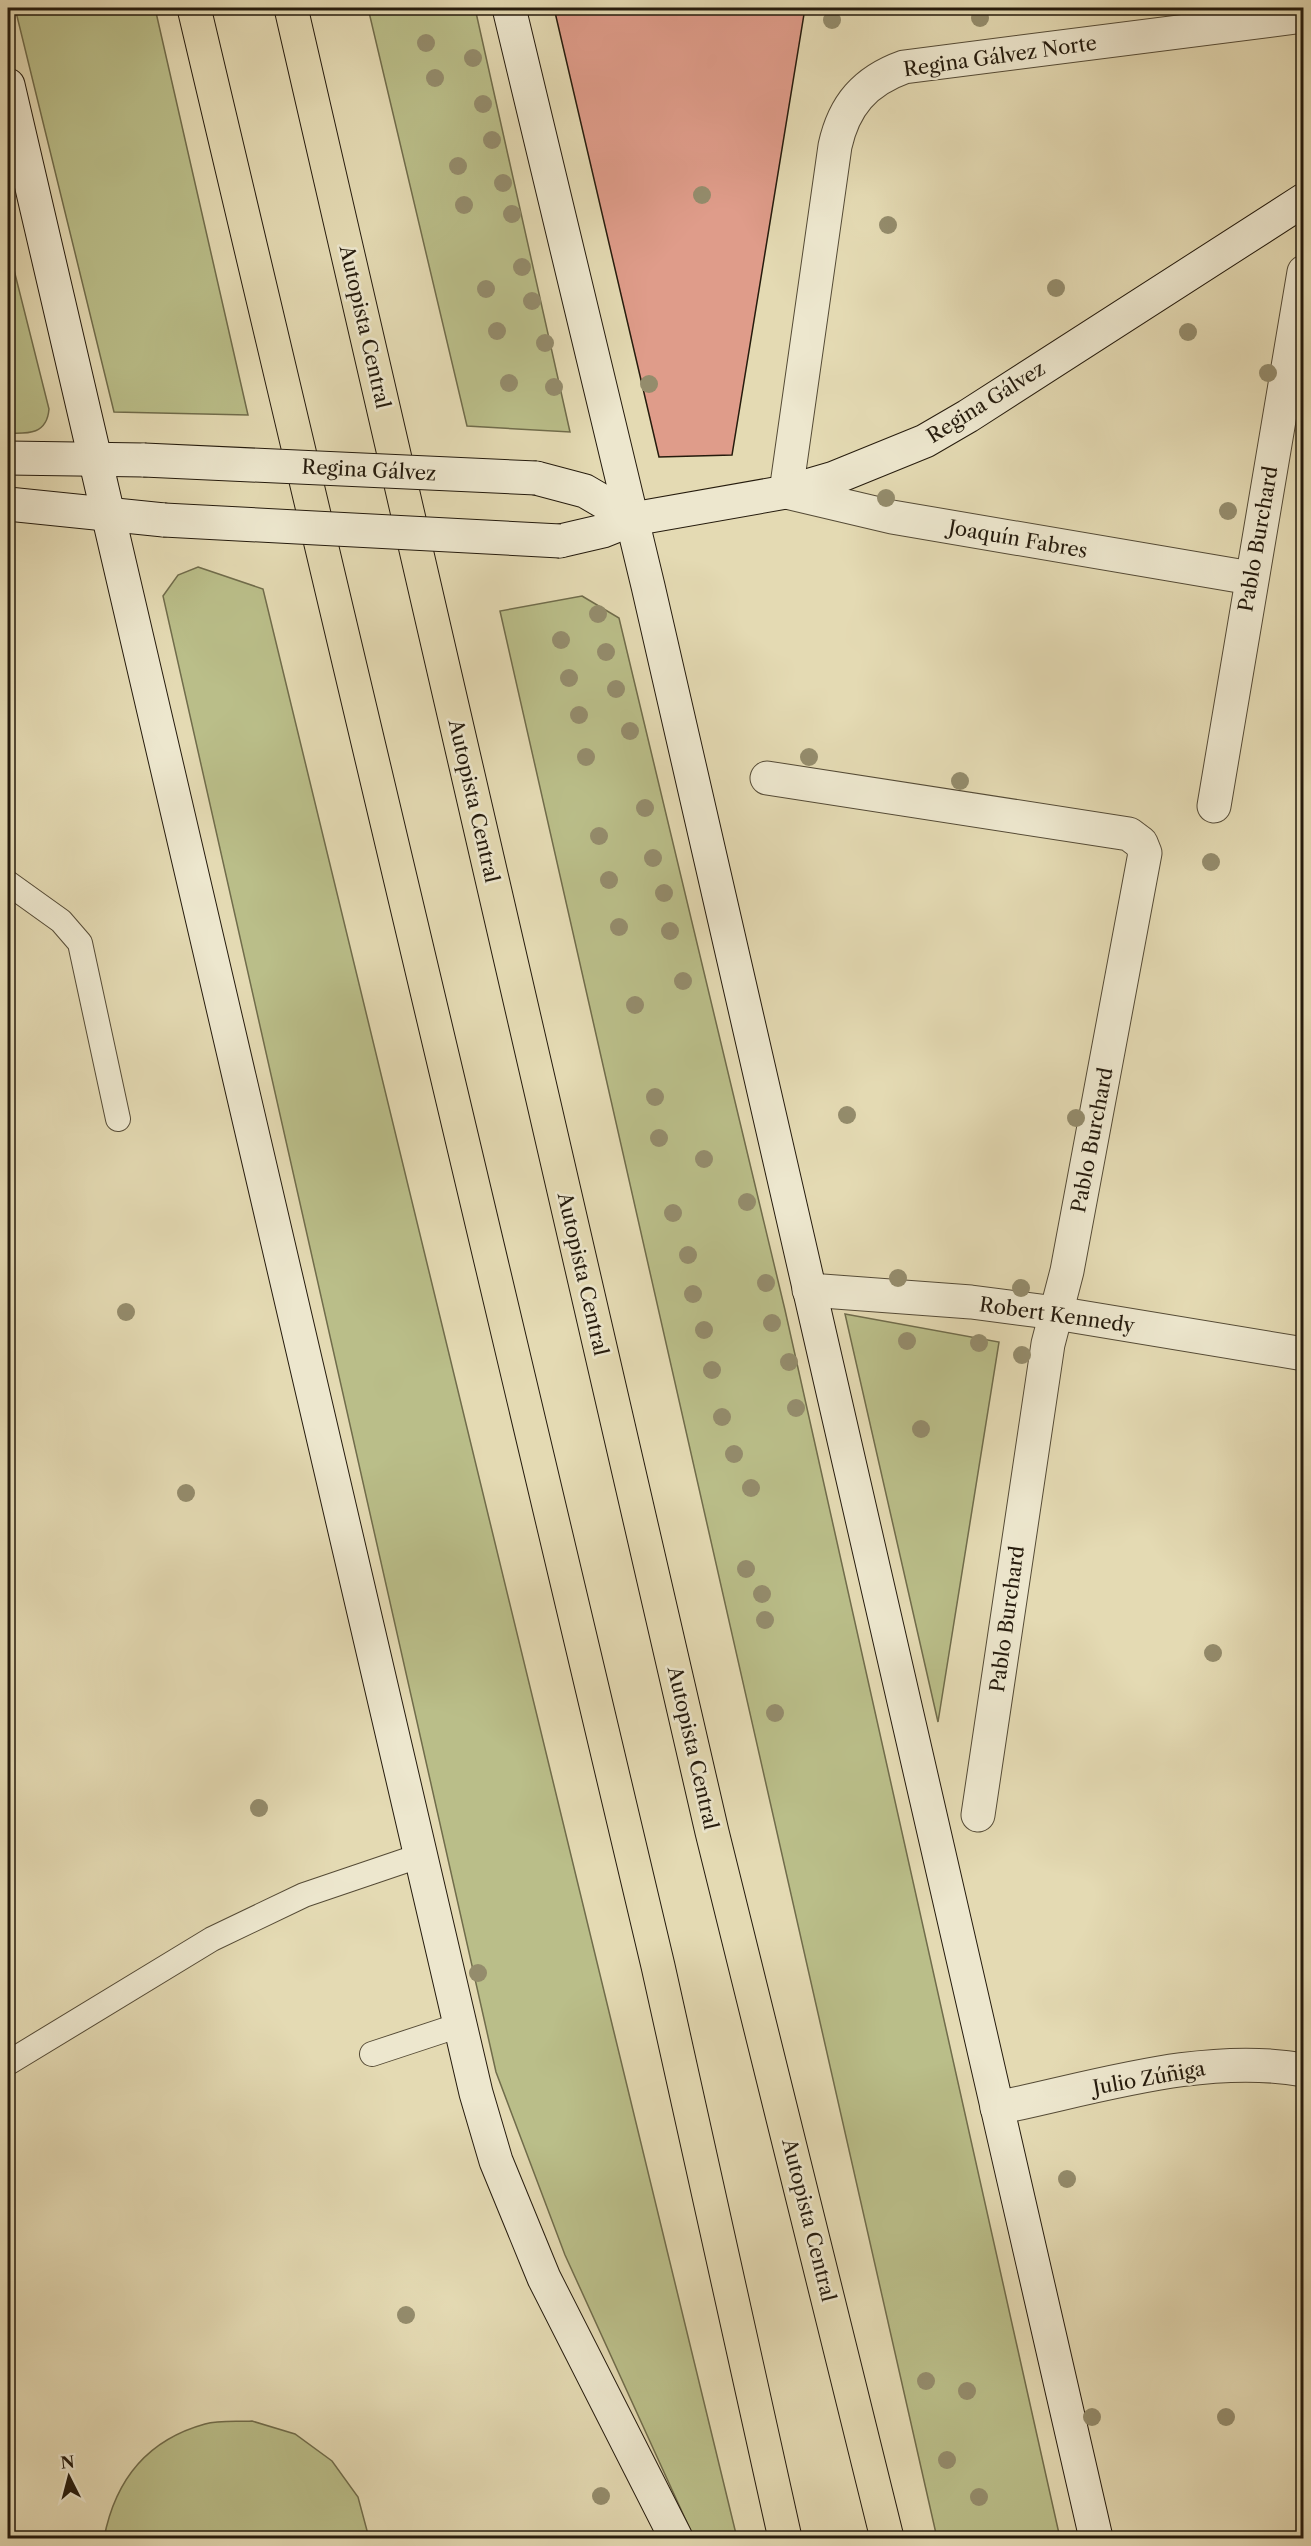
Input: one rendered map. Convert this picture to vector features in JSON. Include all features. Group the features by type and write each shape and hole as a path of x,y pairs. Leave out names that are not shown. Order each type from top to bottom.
{"highway":[{"path":"194,8 658,1966 785,2538"},
{"name":"Autopista Central","path":"291,8 712,1832 887,2538"}],"main road":[{"path":"509,8 633,519 1096,2538"},
{"name":"Regina Gálvez Norte","path":"786,492 835,146 848,108 860,92 880,77 904,67 1304,16"},
{"path":"8,85 420,1856 460,2025 493,2149 518,2220 544,2278 676,2538"},
{"name":"Regina Gálvez","path":"8,504 164,520 560,541 603,531 633,519 786,492 880,461 950,426 1304,200"},
{"name":"Pablo Burchard","path":"1214,806 1304,272"},
{"name":"Regina Gálvez","path":"8,458 144,460 536,478 585,491 633,519"},
{"name":"Joaquín Fabres","path":"786,492 892,517 1251,578"},
{"name":"Pablo Burchard","path":"767,778 1129,834 1141,843 1145,854 1067,1271 1048,1344 978,1815"},
{"name":"Robert Kennedy","path":"809,1290 971,1302 1056,1313 1304,1354"},
{"name":"Julio Zúñiga","path":"997,2108 1202,2067 1241,2064 1304,2070"}],"lane":[{"path":"8,883 61,921 80,943 118,1119"},
{"path":"8,2063 212,1939 304,1895 420,1856"},
{"path":"372,2054 460,2025"}],"green space":[{"path":"15,8 155,8 248,415 114,412"},
{"path":"368,8 475,8 570,432 467,426"},
{"path":"8,246 49,409 48,417 41,428 23,433 8,433"},
{"path":"198,567 263,589 737,2538 694,2538 565,2255 496,2072 163,596 178,575"},
{"path":"582,596 619,618 785,1310 1060,2538 937,2538 500,611"},
{"path":"845,1314 999,1342 938,1722"},
{"path":"252,2421 295,2434 332,2461 358,2497 369,2538 104,2538 116,2498 125,2481 150,2452 184,2431 205,2424"}],"building":[{"path":"554,8 805,8 732,455 659,457"}]}
